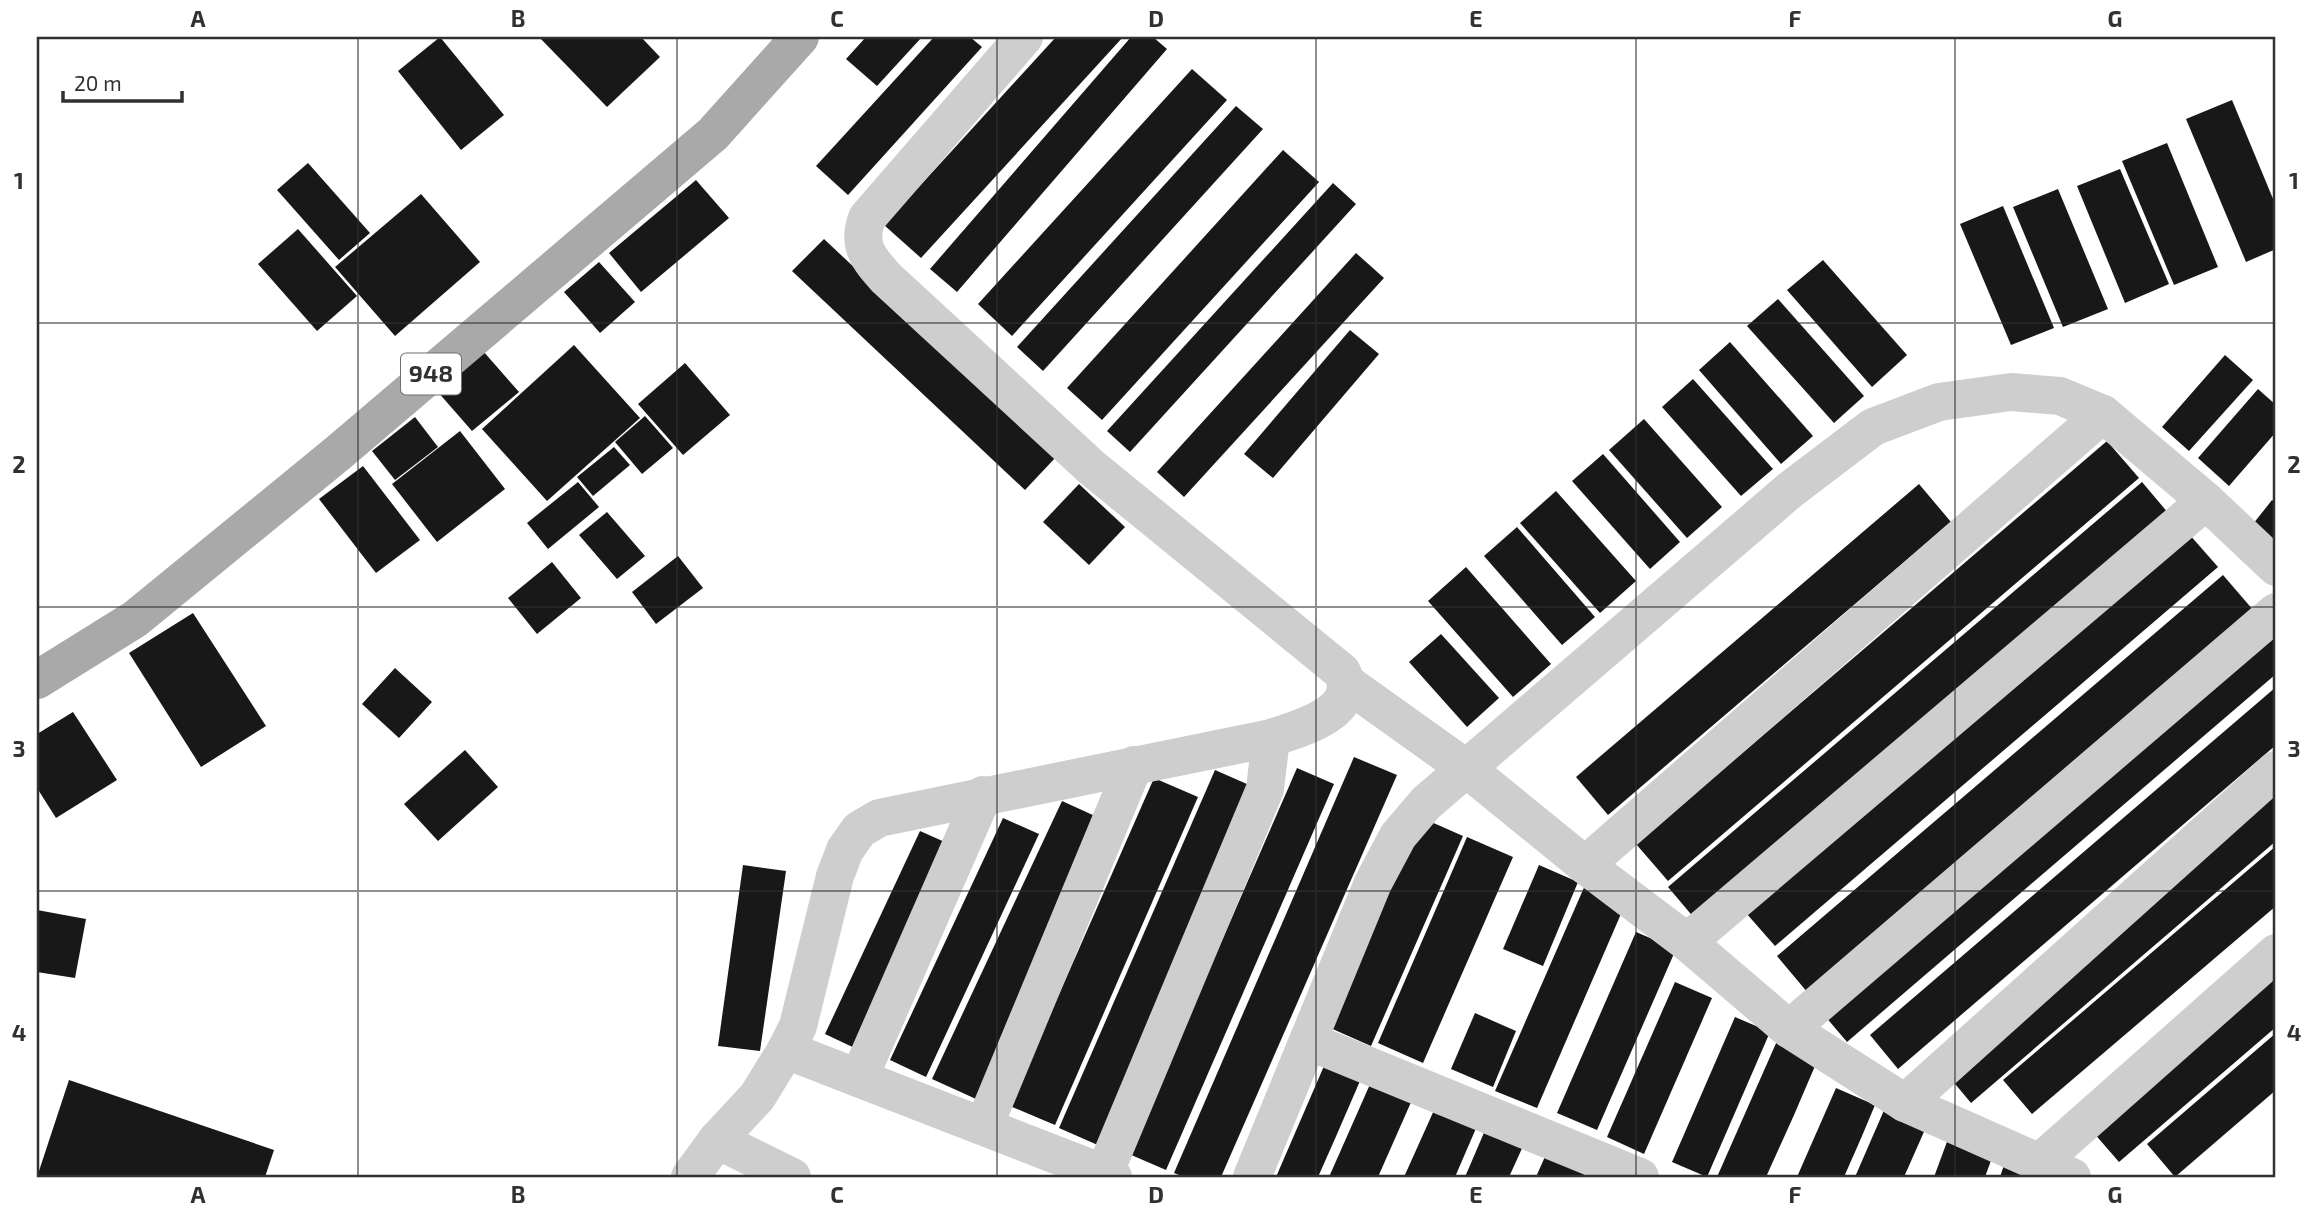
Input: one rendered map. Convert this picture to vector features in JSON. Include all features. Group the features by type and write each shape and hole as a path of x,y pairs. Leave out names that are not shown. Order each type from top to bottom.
{"main road":[{"name":"948","path":"37,680 135,618 338,453 713,134 800,37"}],"street":[{"path":"1013,40 867,218 862,231 863,245 871,262 1091,467 1342,672 1348,684 1467,769 1585,865 1687,942 1789,1028 1905,1103 2055,1170 2276,953"},
{"path":"1252,1177 1373,883 1398,836 1426,803 1790,490 1874,427 1939,402 2011,392 2060,396 2103,414 2206,501 2276,567"},
{"path":"1585,865 2103,414"},
{"path":"1687,942 2206,501"},
{"path":"1789,1028 2276,612"},
{"path":"690,1177 717,1140 757,1097 798,1026 835,876 845,850 859,830 879,818 1271,738 1299,729 1325,716 1338,706 1348,684"},
{"path":"786,1049 1109,1176 1265,789 1271,738"},
{"path":"984,1126 1134,765"},
{"path":"1905,1103 2276,770"},
{"path":"859,1078 983,795"},
{"path":"1308,1041 1640,1177"},
{"path":"717,1140 792,1177"}],"building":[{"path":"440,37 504,115 461,150 398,71"},
{"path":"539,37 641,37 660,57 607,107"},
{"path":"866,37 922,37 877,86 846,59"},
{"path":"934,37 970,37 982,47 848,195 816,166"},
{"path":"1056,37 1123,37 921,258 884,225"},
{"path":"1131,37 1153,37 1167,49 957,292 930,269"},
{"path":"1192,69 1227,100 1012,336 978,304"},
{"path":"2232,100 2276,206 2276,249 2246,262 2186,119"},
{"path":"1236,106 1263,129 1043,371 1017,347"},
{"path":"2167,143 2218,267 2174,285 2122,161"},
{"path":"1283,150 1319,182 1102,420 1067,388"},
{"path":"308,163 370,233 339,260 277,190"},
{"path":"2120,169 2169,284 2125,303 2077,186"},
{"path":"696,180 729,218 641,292 609,253"},
{"path":"1333,183 1356,204 1130,452 1107,431"},
{"path":"2058,189 2108,309 2063,327 2013,207"},
{"path":"421,194 480,262 395,336 335,267"},
{"path":"2003,206 2054,328 2011,345 1960,224"},
{"path":"298,229 357,296 317,331 258,264"},
{"path":"824,239 1056,457 1025,490 792,271"},
{"path":"1356,253 1384,278 1184,497 1157,472"},
{"path":"1823,260 1907,355 1872,387 1787,290"},
{"path":"599,262 635,302 600,333 564,292"},
{"path":"1778,299 1864,396 1834,423 1747,326"},
{"path":"1350,330 1379,354 1273,478 1244,454"},
{"path":"1730,342 1813,436 1781,464 1699,370"},
{"path":"574,345 640,418 547,501 482,429"},
{"path":"483,351 519,392 472,431 437,391"},
{"path":"2225,355 2253,380 2189,451 2162,427"},
{"path":"685,363 730,415 683,455 638,404"},
{"path":"1693,379 1773,469 1741,496 1662,407"},
{"path":"2258,389 2276,405 2276,432 2229,486 2198,458"},
{"path":"645,416 673,448 642,474 615,442"},
{"path":"415,417 438,447 395,480 372,451"},
{"path":"1644,419 1722,507 1687,538 1609,450"},
{"path":"460,431 505,489 437,542 392,484"},
{"path":"2107,441 2139,478 1668,881 1636,844"},
{"path":"614,447 630,465 593,496 577,477"},
{"path":"1603,454 1680,542 1650,569 1572,481"},
{"path":"363,466 420,540 376,573 319,499"},
{"path":"578,482 599,507 548,549 527,523"},
{"path":"2142,482 2169,514 1695,919 1668,887"},
{"path":"1079,484 1125,527 1089,565 1043,522"},
{"path":"1919,484 1951,522 1608,815 1576,777"},
{"path":"1556,491 1636,581 1600,613 1520,523"},
{"path":"2272,500 2276,503 2276,541 2253,524"},
{"path":"607,512 645,556 617,579 579,535"},
{"path":"1517,527 1595,617 1562,645 1484,556"},
{"path":"2189,534 2218,567 1775,946 1746,913"},
{"path":"678,556 703,588 656,624 632,592"},
{"path":"552,562 581,598 537,634 508,598"},
{"path":"1466,567 1551,664 1513,697 1428,601"},
{"path":"2223,575 2254,611 1808,993 1777,956"},
{"path":"193,613 266,726 201,767 129,653"},
{"path":"2276,618 2276,674 1847,1042 1819,1009"},
{"path":"1441,634 1499,698 1467,727 1409,662"},
{"path":"395,668 432,702 399,738 362,704"},
{"path":"2276,687 2276,745 1898,1069 1870,1035"},
{"path":"73,712 117,780 56,818 37,788 37,734"},
{"path":"465,750 498,787 438,841 404,804"},
{"path":"1354,757 1397,775 1221,1177 1184,1177 1174,1173"},
{"path":"1297,768 1334,784 1166,1170 1129,1154"},
{"path":"1215,770 1256,788 1100,1146 1059,1128"},
{"path":"1154,778 1198,797 1055,1125 1010,1106"},
{"path":"2276,780 2276,841 1971,1103 1941,1067"},
{"path":"1062,801 1106,821 976,1099 932,1079"},
{"path":"1420,817 1463,836 1371,1046 1328,1027"},
{"path":"1003,818 1039,834 926,1077 890,1060"},
{"path":"920,831 956,847 861,1051 825,1034"},
{"path":"1467,837 1513,857 1423,1063 1378,1043"},
{"path":"2276,846 2276,906 2032,1114 2003,1080"},
{"path":"743,865 786,871 760,1051 718,1046"},
{"path":"1539,865 1578,882 1543,966 1503,949"},
{"path":"1586,883 1627,900 1537,1108 1495,1091"},
{"path":"37,910 86,919 75,978 37,972"},
{"path":"1636,932 1676,949 1597,1130 1557,1113"},
{"path":"2276,962 2276,1027 2119,1162 2086,1124"},
{"path":"1675,982 1712,998 1644,1154 1607,1137"},
{"path":"1475,1013 1516,1031 1493,1087 1451,1069"},
{"path":"1735,1017 1770,1032 1707,1177 1672,1162"},
{"path":"2276,1033 2276,1090 2175,1177 2147,1144"},
{"path":"1777,1041 1818,1059 1794,1115 1766,1177 1717,1177"},
{"path":"1324,1066 1360,1081 1318,1177 1276,1177"},
{"path":"69,1080 274,1150 265,1177 37,1177"},
{"path":"1371,1082 1412,1100 1378,1177 1329,1177"},
{"path":"1836,1088 1875,1105 1862,1136 1844,1177 1797,1177"},
{"path":"1435,1108 1477,1126 1455,1177 1404,1177"},
{"path":"1885,1108 1927,1125 1904,1177 1855,1177"},
{"path":"1486,1128 1524,1144 1509,1177 1465,1177"},
{"path":"1948,1139 1993,1155 1985,1177 1934,1177"},
{"path":"1547,1152 1587,1169 1583,1177 1536,1177"},
{"path":"2004,1165 2036,1177 2000,1177"}]}
